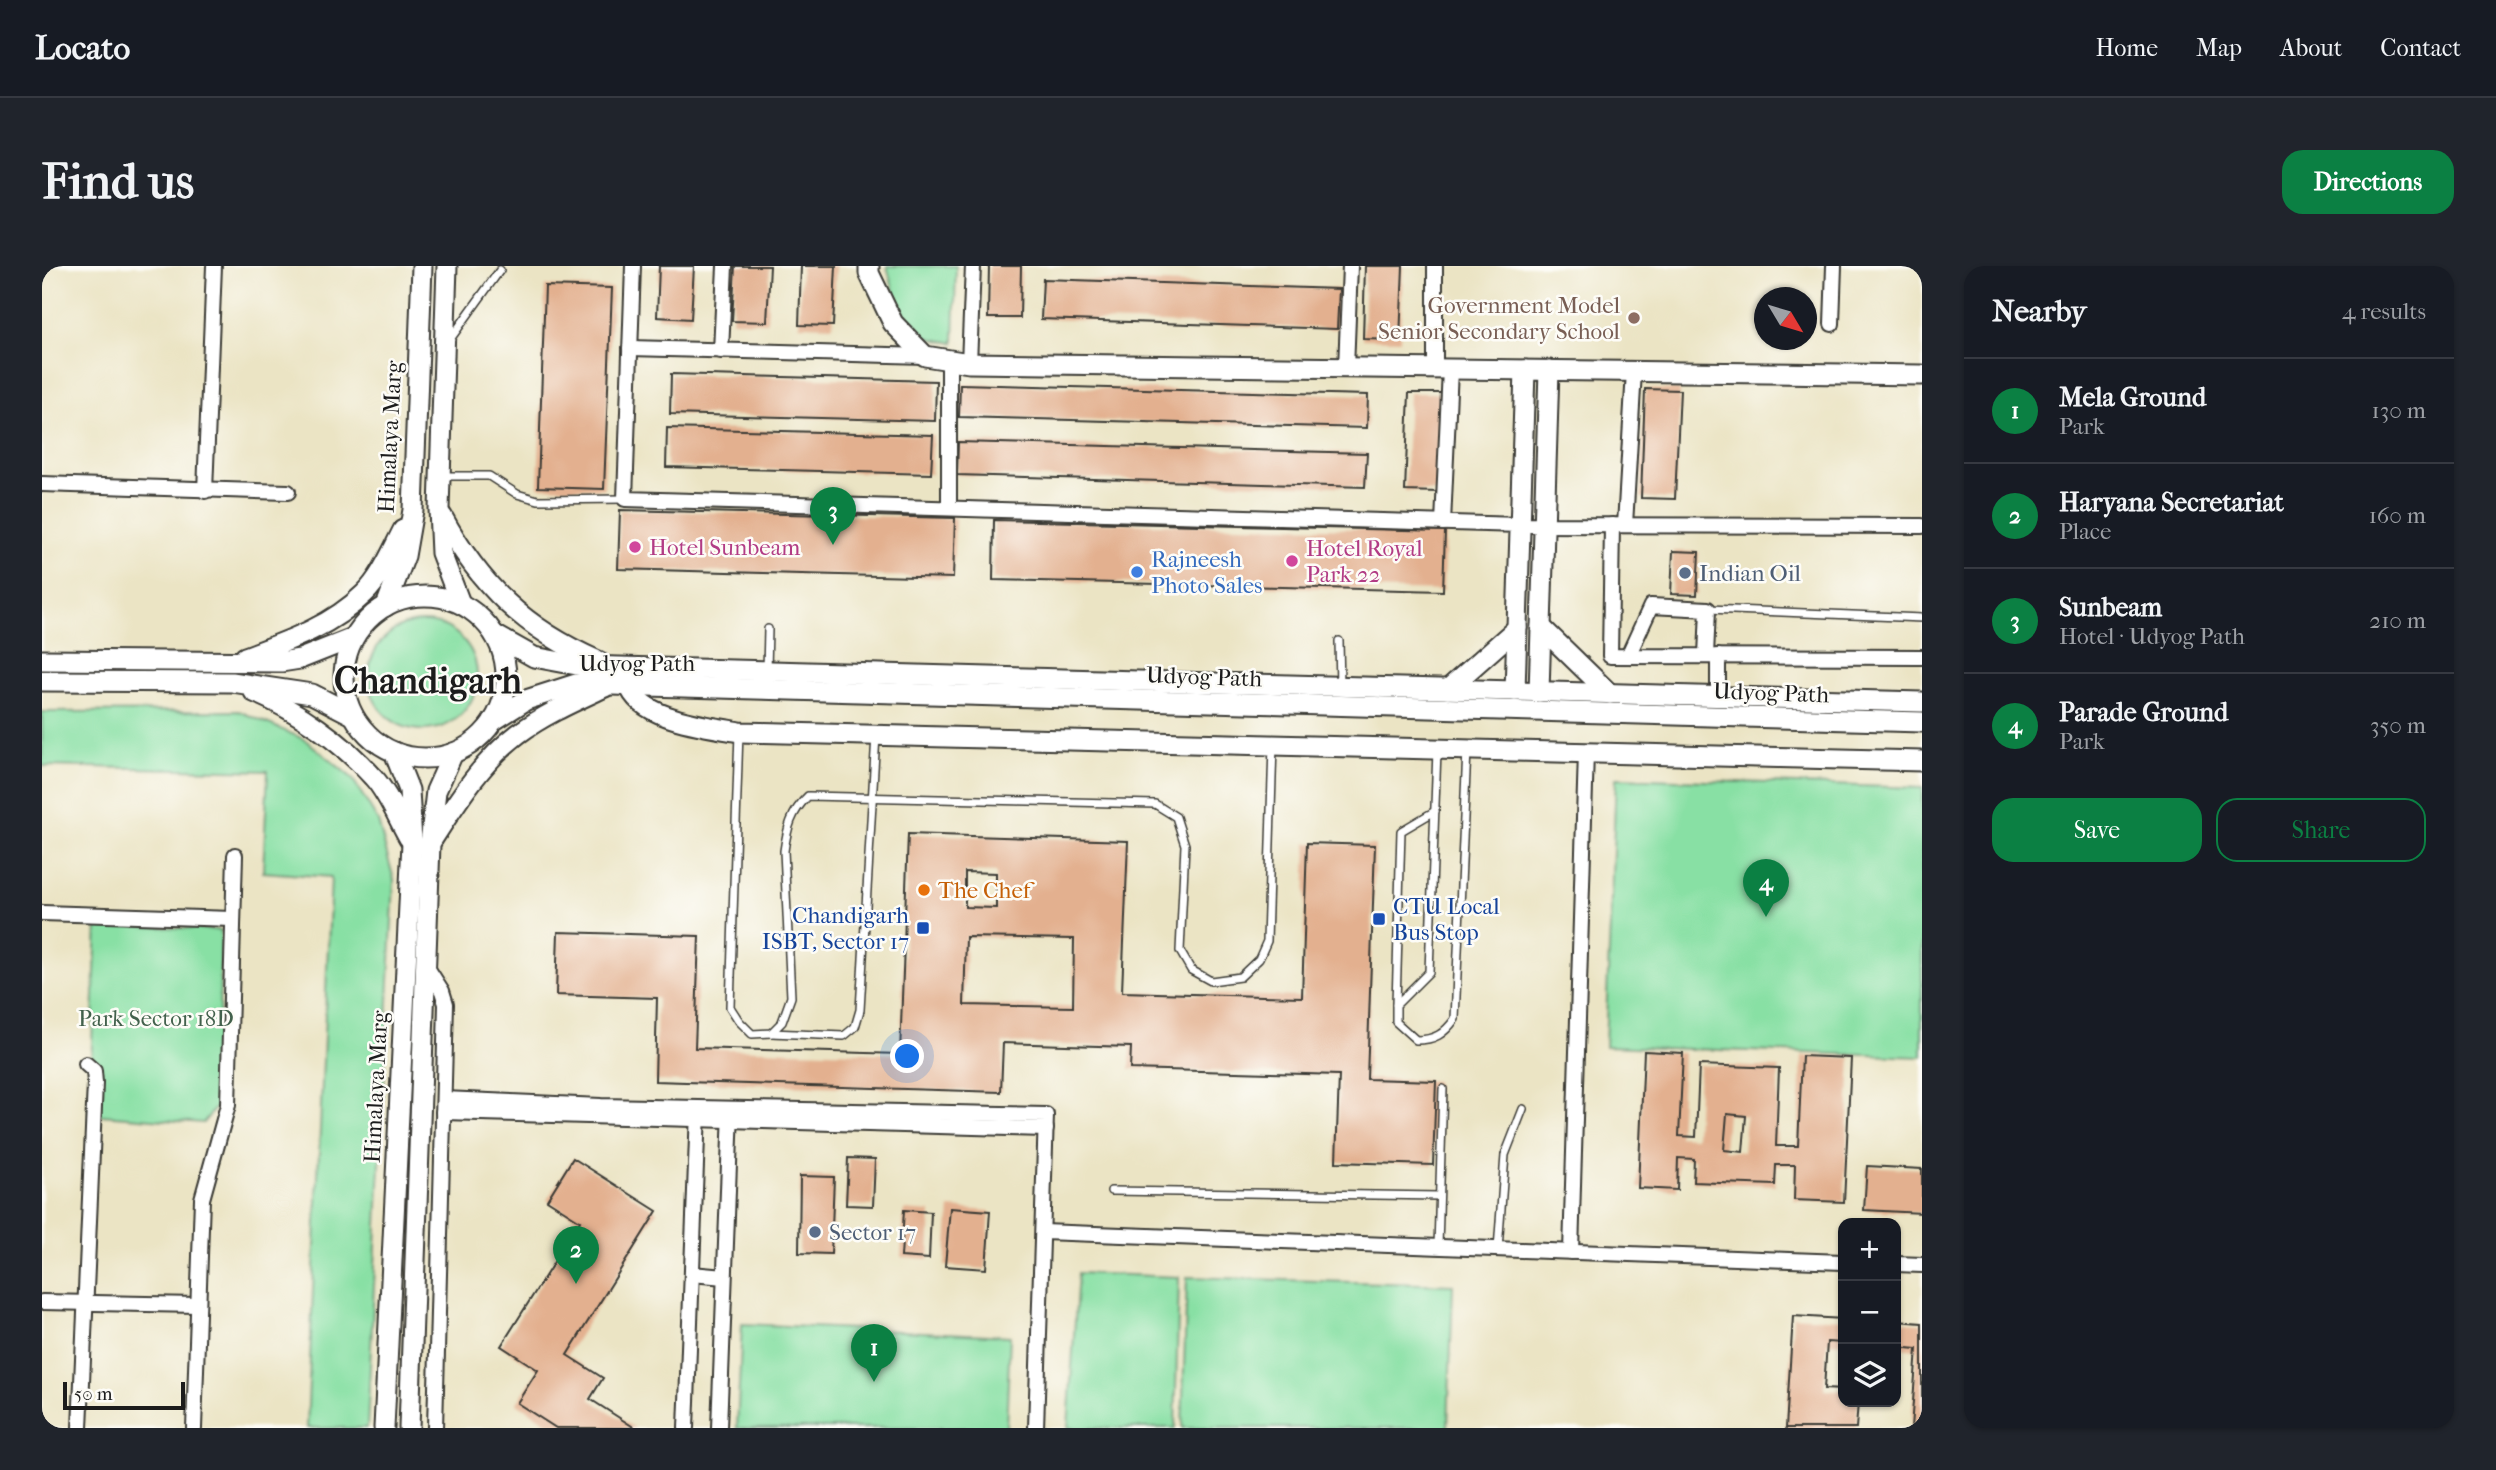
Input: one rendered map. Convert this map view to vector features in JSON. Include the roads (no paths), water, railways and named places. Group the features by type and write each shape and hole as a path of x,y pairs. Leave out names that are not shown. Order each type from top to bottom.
{"main road":[{"name":"Himalaya Marg","path":"386,606 405,556 413,510 422,266"},
{"path":"447,266 439,509 441,553 460,603"},
{"path":"869,266 869,272 892,323 925,356 969,363 1922,374"},
{"path":"1515,691 1525,370"},
{"path":"1539,692 1549,370"},
{"path":"232,682 286,706 330,738 375,778 421,843 470,783 516,735 610,676 522,617 496,593 462,552 439,509"},
{"path":"234,661 295,639 331,621 365,593 390,555 413,510"},
{"path":"407,597 444,597 470,609 495,635 506,666 505,689 493,721 472,743 439,757 411,757 394,752 374,741 353,715 344,689 344,665 353,638 365,622 386,606 407,597"},
{"path":"1541,627 1610,694"},
{"path":"1448,689 1517,628"},
{"name":"Udyog Path","path":"495,635 534,657 582,666 629,685 1922,722"},
{"path":"42,660 300,659 353,638"},
{"name":"Udyog Path","path":"493,721 526,700 610,676 767,671 1922,702"},
{"path":"42,681 232,682 312,694 353,715"},
{"path":"629,685 636,699 671,717 738,732 1922,761"},
{"name":"Himalaya Marg","path":"394,752 409,790 421,843 425,965 409,1428"},
{"name":"Himalaya Marg","path":"384,1428 421,843 436,791 453,753"}],"street":[{"path":"205,491 214,266"},
{"path":"632,266 625,499 1520,525 1922,526"},
{"path":"721,351 725,266"},
{"path":"969,363 973,266"},
{"path":"1346,368 1350,266"},
{"path":"1435,266 1442,369 1443,523"},
{"path":"1832,324 1834,266"},
{"path":"630,348 925,356"},
{"path":"949,360 949,509"},
{"path":"1633,371 1618,525 1610,656 1922,657"},
{"path":"42,484 288,492"},
{"path":"1628,656 1651,606 1708,609 1718,697"},
{"path":"1572,1252 1586,752"},
{"path":"194,1428 202,1199 228,1105 235,855"},
{"path":"42,913 233,919"},
{"path":"425,965 442,991 446,1004 435,1428"},
{"path":"80,1428 95,1083 94,1071 86,1064"},
{"path":"443,1106 1046,1129 1036,1428"},
{"path":"686,1428 698,1114"},
{"path":"719,1428 731,1115"},
{"path":"1042,1232 1838,1262"},
{"path":"1901,1264 1922,1265"},
{"path":"692,1274 724,1276"},
{"path":"42,1301 198,1306"}],"lane":[{"path":"445,346 500,270"},
{"path":"440,476 489,476 517,494 538,500 625,499"},
{"path":"1708,609 1922,618"},
{"path":"767,671 768,629"},
{"path":"1339,640 1340,686"},
{"path":"738,732 730,1007 752,1034 844,1036 855,1027 860,1010 876,735"},
{"path":"771,1033 782,1022 791,997 784,851 788,827 796,807 808,796 1155,804 1176,817 1185,845 1180,950 1191,970 1211,981 1240,977 1259,959 1267,941 1273,745"},
{"path":"1396,1004 1429,972 1437,749"},
{"path":"1435,811 1401,831 1396,1023 1416,1040 1431,1040 1447,1031 1455,1019 1467,749"},
{"path":"1438,1247 1443,1089"},
{"path":"1498,1249 1505,1154 1523,1109"},
{"path":"1111,1191 1439,1196"}],"place":[{"name":"Government Model Senior Secondary School","path":"1634,318"},
{"name":"Sunbeam","path":"833,545"},
{"name":"Hotel Sunbeam","path":"635,547"},
{"name":"Hotel Royal Park 22","path":"1292,561"},
{"name":"Rajneesh Photo Sales","path":"1137,572"},
{"name":"Indian Oil","path":"1685,573"},
{"name":"The Chef","path":"924,890"},
{"name":"Parade Ground","path":"1766,917"},
{"name":"CTU Local Bus Stop","path":"1379,919"},
{"name":"Chandigarh ISBT, Sector 17","path":"923,928"},
{"name":"Sector 17","path":"815,1232"},
{"name":"Haryana Secretariat","path":"576,1284"},
{"name":"Mela Ground","path":"874,1382"}],"district":[{"name":"Chandigarh","path":"428,681"}],"park label":[{"name":"Park Sector 18D","path":"156,1018"}]}
